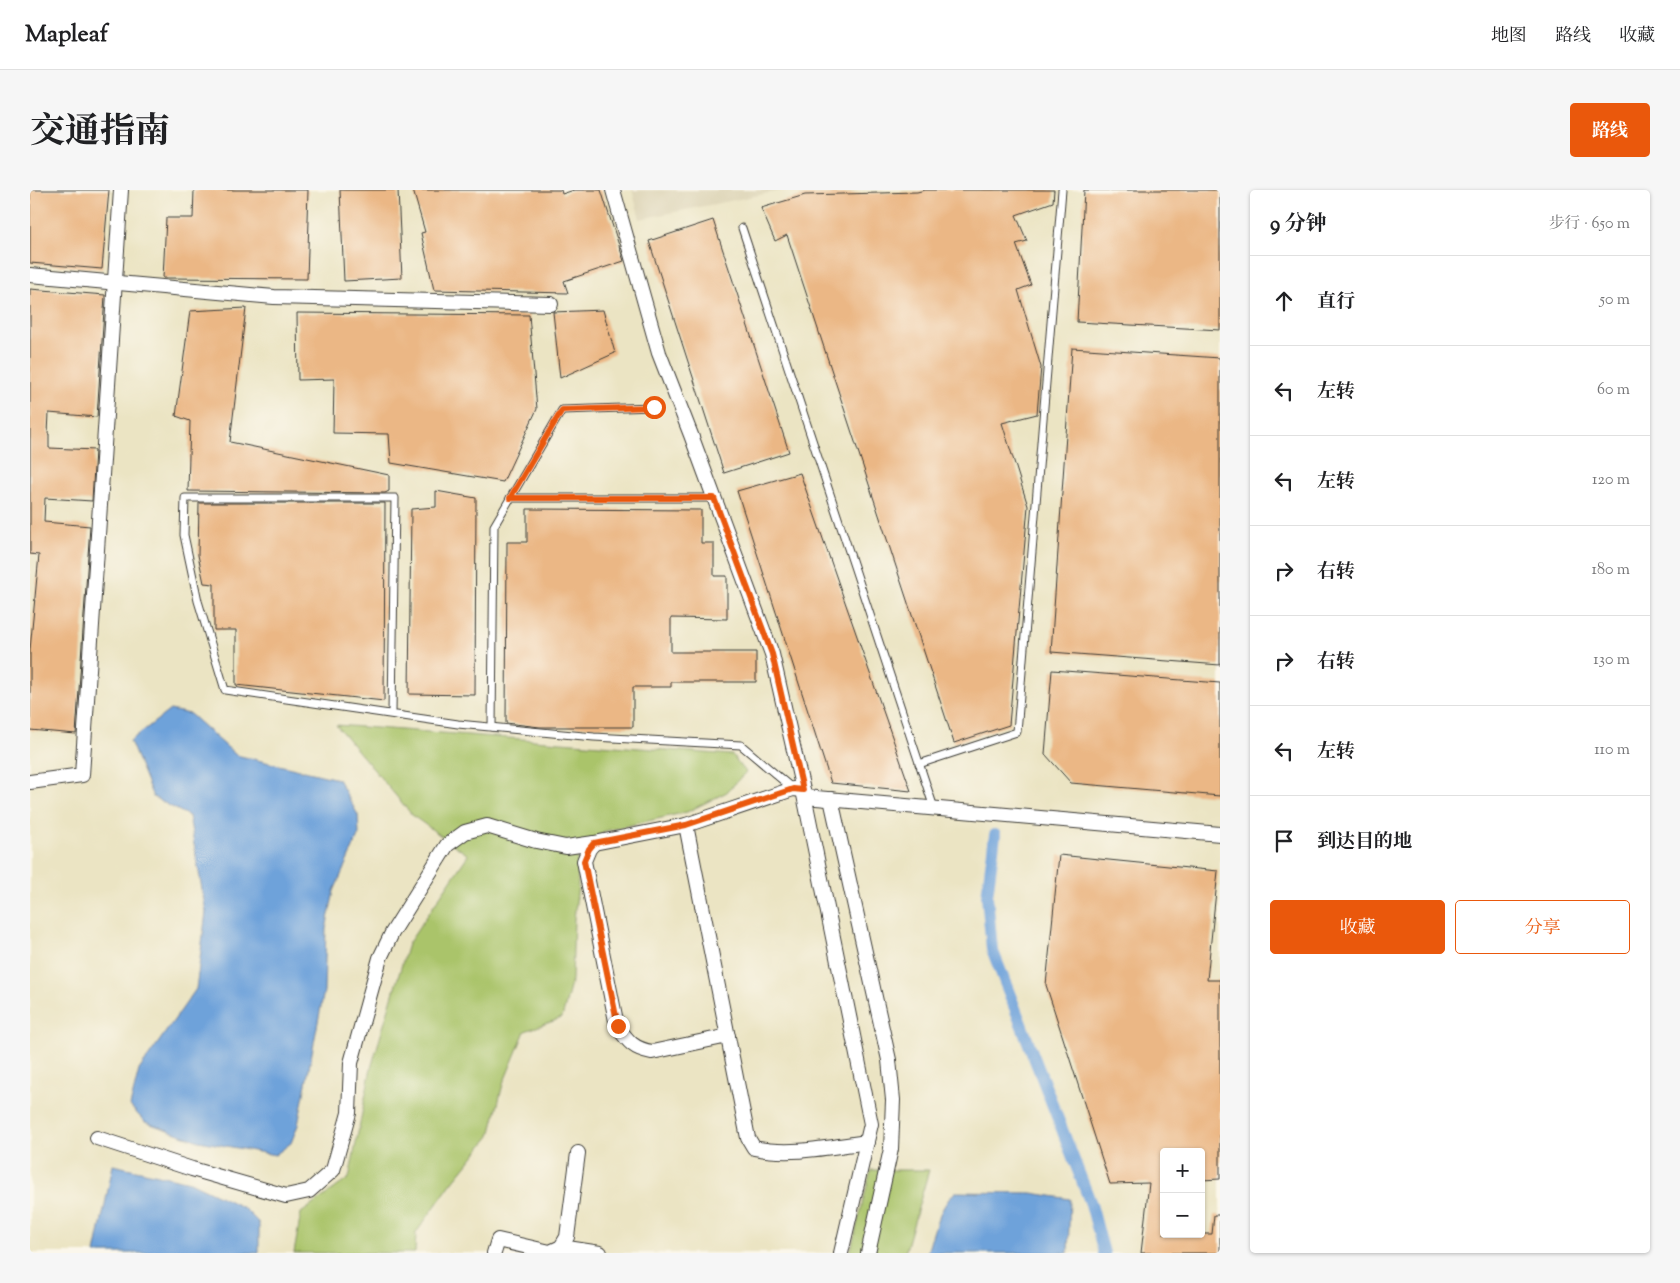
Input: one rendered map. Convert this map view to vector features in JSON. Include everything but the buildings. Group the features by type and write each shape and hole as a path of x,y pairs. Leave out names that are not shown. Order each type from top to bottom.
{"street":[{"path":"30,782 82,775 121,190"},
{"path":"613,190 659,353 772,654 871,1124 842,1253"},
{"path":"30,275 274,297 551,304"},
{"path":"97,1138 192,1169 286,1196 309,1191 333,1170 349,1113 351,1063 380,958 392,933 447,845 465,832 487,826 536,841 566,847 686,825 800,792 831,799 1220,834"},
{"path":"831,799 889,1060 893,1100 891,1148 868,1253"},
{"path":"686,825 748,1138 754,1148 771,1152 815,1149 867,1142"},
{"path":"594,843 584,861 618,1026 625,1037 640,1050 652,1052 728,1036"},
{"path":"561,1247 567,1237 578,1152"},
{"path":"494,1253 498,1240 550,1252 561,1247 600,1253"}],"lane":[{"path":"919,764 1017,732 1062,190"},
{"path":"742,228 934,808"},
{"path":"492,727 494,526 562,410 654,407"},
{"path":"392,714 395,498 185,498 184,535 198,601 225,690 458,724 594,736 741,745 800,792"},
{"path":"510,498 714,498"}],"shaded area":[{"path":"632,190 784,190 640,219"}],"green space":[{"path":"336,725 732,755 746,772 727,792 687,812 605,831 577,853 578,886 574,919 572,980 562,1018 525,1031 503,1084 490,1136 451,1184 416,1233 415,1253 294,1253 301,1213 349,1178 371,1068 408,944 468,855 413,816"},
{"path":"871,1170 929,1170 905,1253 850,1253"}],"water":[{"path":"170,710 190,714 236,755 338,779 358,815 359,834 334,891 326,929 324,991 298,1125 291,1143 275,1155 199,1141 145,1122 130,1106 139,1070 196,989 206,912 189,816 153,797 130,741"},
{"path":"113,1165 190,1182 244,1208 259,1223 259,1253 95,1253"},
{"path":"955,1192 1032,1193 1070,1199 1068,1253 927,1253 934,1229 944,1206"}],"waterway":[{"path":"995,835 987,896 992,949 1091,1204 1104,1253"}],"route":[{"path":"618,1026 584,861 589,849 594,843 686,825 793,789 803,790 772,654 714,498 510,498 562,410 654,407"}]}
